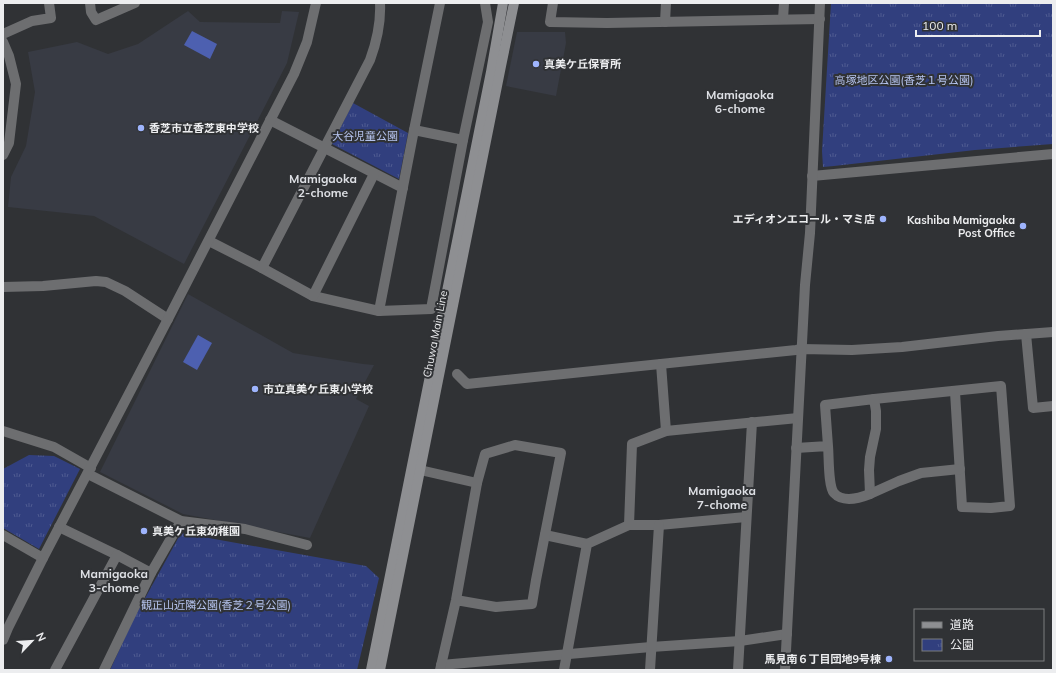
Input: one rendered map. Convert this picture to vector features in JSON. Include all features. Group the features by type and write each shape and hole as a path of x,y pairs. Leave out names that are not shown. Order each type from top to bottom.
{"main road":[{"name":"Chuwa Main Line","path":"371,670 491,72 503,3"},
{"name":"Chuwa Main Line","path":"380,670 514,3"}],"street":[{"path":"3,34 32,21 51,18 49,3"},
{"path":"90,3 91,12 96,20 135,3"},
{"path":"3,640 43,558 209,241 294,74 307,42 316,3"},
{"path":"262,268 370,60 375,47 380,15 380,3"},
{"path":"379,311 402,188 440,3"},
{"path":"209,241 313,296 379,311 431,309 463,140 488,22 485,3"},
{"path":"553,3 550,22 607,23 820,19"},
{"path":"665,22 666,3"},
{"path":"783,19 784,3"},
{"path":"785,670 805,285 810,233 820,3"},
{"path":"3,42 9,56 16,84 9,143 3,155"},
{"path":"270,120 402,188"},
{"path":"414,130 463,140"},
{"path":"812,176 1053,154"},
{"path":"313,296 374,174"},
{"path":"3,287 43,286 96,281 106,282 125,291 168,319"},
{"path":"456,374 467,384 802,349 866,350 998,336 1053,332"},
{"path":"1026,334 1033,408 1053,406"},
{"path":"662,364 666,430"},
{"path":"955,392 960,469 962,507 991,508 1010,506 1001,386 825,405 830,483 834,493 844,499 863,497 921,473 960,469"},
{"path":"870,494 870,457 876,429 874,399"},
{"path":"629,525 632,444 666,430 798,418"},
{"path":"738,670 752,422"},
{"path":"3,431 54,447 89,471 181,521 245,529 307,545"},
{"path":"456,600 496,607 532,604 561,453 515,445 485,454 477,483 456,600 441,667 566,654 740,641 787,634"},
{"path":"796,448 828,446"},
{"path":"420,470 477,483"},
{"path":"545,535 587,544 629,525 659,525 746,517"},
{"path":"104,670 151,573 181,521"},
{"path":"650,670 659,525"},
{"path":"59,527 151,573"},
{"path":"3,535 43,558"},
{"path":"564,670 587,544"},
{"path":"55,670 117,555"}],"shaded area":[{"name":"香芝市立香芝東中学校","path":"188,11 200,22 280,23 282,11 299,12 287,63 184,264 94,216 8,207 11,177 26,146 35,92 28,52 77,42 108,54 138,44"},
{"path":"192,31 217,44 210,59 184,45"},
{"name":"真美ケ丘保育所","path":"517,32 565,32 566,43 556,96 506,86"},
{"path":"188,294 293,353 374,365 356,399 369,406 310,538 183,514 100,472"},
{"path":"198,335 212,343 197,370 183,362"}],"green space":[{"name":"高塚地区公園(香芝１号公園)","path":"831,3 1053,3 1053,144 975,150 823,167 822,151"},
{"name":"大谷児童公園","path":"353,103 408,133 399,179 332,144"},
{"path":"29,455 54,456 80,469 39,549 3,528 3,469"},
{"name":"観正山近隣公園(香芝２号公園)","path":"181,533 366,566 379,578 357,670 110,670 133,620"}],"place":[{"name":"真美ケ丘保育所","path":"536,64"},
{"name":"香芝市立香芝東中学校","path":"141,128"},
{"name":"エディオンエコール・マミ店","path":"883,219"},
{"name":"Kashiba Mamigaoka Post Office","path":"1023,226"},
{"name":"市立真美ケ丘東小学校","path":"255,389"},
{"name":"真美ケ丘東幼稚園","path":"144,531"},
{"name":"馬見南６丁目団地9号棟","path":"889,659"}],"district":[{"name":"Mamigaoka 6-chome","path":"740,101"},
{"name":"Mamigaoka 2-chome","path":"323,185"},
{"name":"Mamigaoka 7-chome","path":"722,497"},
{"name":"Mamigaoka 3-chome","path":"114,580"}]}
